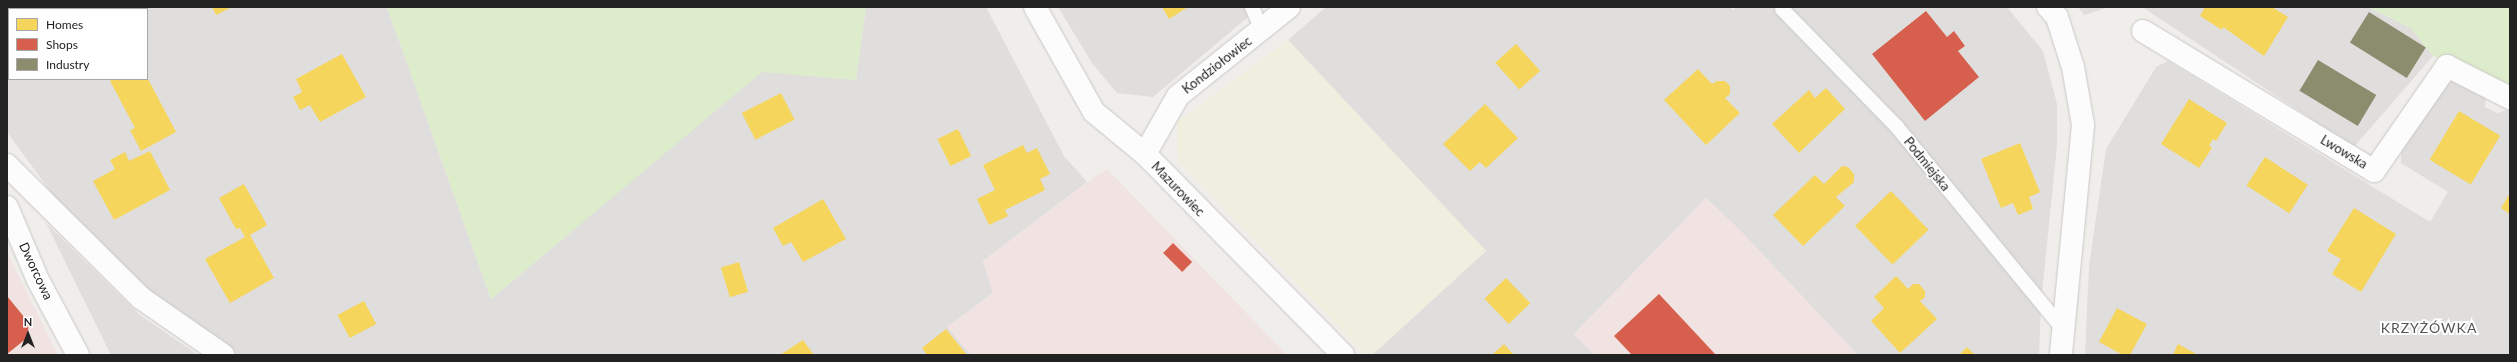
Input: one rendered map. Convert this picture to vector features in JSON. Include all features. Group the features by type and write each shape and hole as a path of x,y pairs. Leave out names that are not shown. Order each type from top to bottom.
{"street":[{"name":"Mazurowiec","path":"1035,7 1094,112 1145,154 1343,355"},
{"name":"Kondziołowiec","path":"1145,154 1178,96 1289,7"},
{"path":"2048,7 2057,17 2074,67 2083,125 2062,328 2061,355"},
{"name":"Lwowska","path":"2143,31 2374,171 2447,66 2510,98"},
{"path":"7,165 141,298 223,355"},
{"name":"Dworcowa","path":"7,207 38,280 78,355"}],"lane":[{"path":"1252,7 1262,30"},
{"name":"Podmiejska","path":"1782,9 1898,126 2062,328"}],"shaded area":[{"path":"7,7 387,7 491,299 762,71 856,80 866,7 986,7 1064,156 1087,182 983,261 993,293 948,327 971,355 238,355 145,292 77,228 7,132"},
{"path":"1058,7 1260,7 1153,97 1117,93 1092,63"},
{"path":"1326,7 1730,7 1733,10 1736,7 2007,7 2043,51 2057,104 2057,146 2041,303 2039,355 1858,355 1706,198 1574,334 1595,355 1372,355 1486,251 1288,40"},
{"path":"2078,7 2109,7 2084,15"},
{"path":"2142,7 2368,7 2411,28 2433,56 2354,147"},
{"path":"2168,61 2430,222 2448,192 2401,163 2401,153 2444,83 2459,81 2486,96 2485,107 2497,113 2510,109 2510,355 2085,355 2089,266 2106,149 2156,67"},
{"path":"1107,169 1287,355 971,355 947,327 993,293 983,261 1087,182"},
{"path":"1706,198 1738,228 1858,355 1595,355 1574,334"},
{"path":"46,223 140,315 198,355 111,355"},
{"path":"7,252 58,355 7,355"}],"green space":[{"path":"387,7 866,7 856,80 762,72 491,299"},
{"path":"2368,7 2510,7 2510,91 2433,56 2411,28"},
{"path":"1288,40 1486,251 1372,355 1366,355 1178,161 1177,122"}],"building: Homes":[{"path":"112,7 112,8 90,8"},
{"path":"212,7 232,7 216,15"},
{"path":"1162,7 1188,7 1169,19"},
{"path":"2205,7 2272,7 2288,17 2264,56 2223,27 2222,30 2200,16"},
{"path":"1516,44 1540,71 1519,89 1495,63"},
{"path":"342,54 366,97 320,122 310,105 300,110 293,97 302,92 296,79"},
{"path":"1698,69 1712,84 1717,81 1725,81 1730,86 1730,94 1725,98 1740,113 1706,145 1664,100"},
{"path":"148,79 176,132 141,151 130,130 135,128 110,81"},
{"path":"1826,88 1845,109 1799,153 1772,124 1809,90 1815,98"},
{"path":"781,93 795,120 755,140 742,113"},
{"path":"2189,99 2227,123 2216,141 2213,139 2209,146 2212,148 2199,168 2161,144"},
{"path":"1485,104 1518,138 1486,168 1480,162 1470,171 1443,144"},
{"path":"2459,111 2500,136 2471,185 2430,160"},
{"path":"958,129 971,156 950,166 937,139"},
{"path":"2020,143 2040,192 2029,197 2033,209 2018,215 2013,203 2001,208 1981,159"},
{"path":"1023,145 1027,153 1037,148 1050,174 1040,179 1045,190 1005,210 1008,216 989,225 977,199 995,190 983,165"},
{"path":"150,151 170,190 114,220 93,181 115,169 110,160 125,152 129,161"},
{"path":"2265,157 2308,185 2289,213 2246,186"},
{"path":"1842,166 1848,167 1854,174 1854,182 1836,197 1845,206 1803,246 1773,215 1815,175 1824,184"},
{"path":"244,184 267,225 250,235 274,278 230,303 205,259 245,237 240,228 236,229 219,198"},
{"path":"1891,191 1929,230 1893,265 1855,226"},
{"path":"2510,193 2510,214 2501,208"},
{"path":"823,199 846,239 803,262 791,242 783,246 773,228"},
{"path":"2354,208 2396,234 2361,292 2332,274 2341,259 2327,251"},
{"path":"739,262 748,292 730,297 721,268"},
{"path":"1896,276 1908,289 1913,284 1919,284 1925,291 1925,297 1920,301 1937,319 1900,353 1871,321 1884,308 1874,297"},
{"path":"1506,278 1530,303 1509,324 1484,299"},
{"path":"364,301 376,324 350,338 338,315"},
{"path":"2117,308 2147,324 2130,355 2123,355 2099,342"},
{"path":"946,329 967,355 927,355 922,348"},
{"path":"803,340 814,355 780,355"},
{"path":"1504,344 1514,355 1492,355"},
{"path":"2178,344 2198,355 2173,355"},
{"path":"1967,347 1975,355 1959,355"}],"building: Shops":[{"path":"1926,11 1947,37 1954,31 1965,46 1958,51 1979,77 1925,121 1872,54"},
{"path":"1173,243 1192,262 1182,272 1163,253"},
{"path":"1659,294 1716,355 1632,355 1614,336"},
{"path":"7,296 29,323 27,338 7,354"}],"building: Industry":[{"path":"2369,12 2426,48 2407,78 2350,43"},
{"path":"2318,60 2376,95 2358,126 2299,91"}],"district":[{"name":"KRZYŻÓWKA","path":"2429,328"}]}
